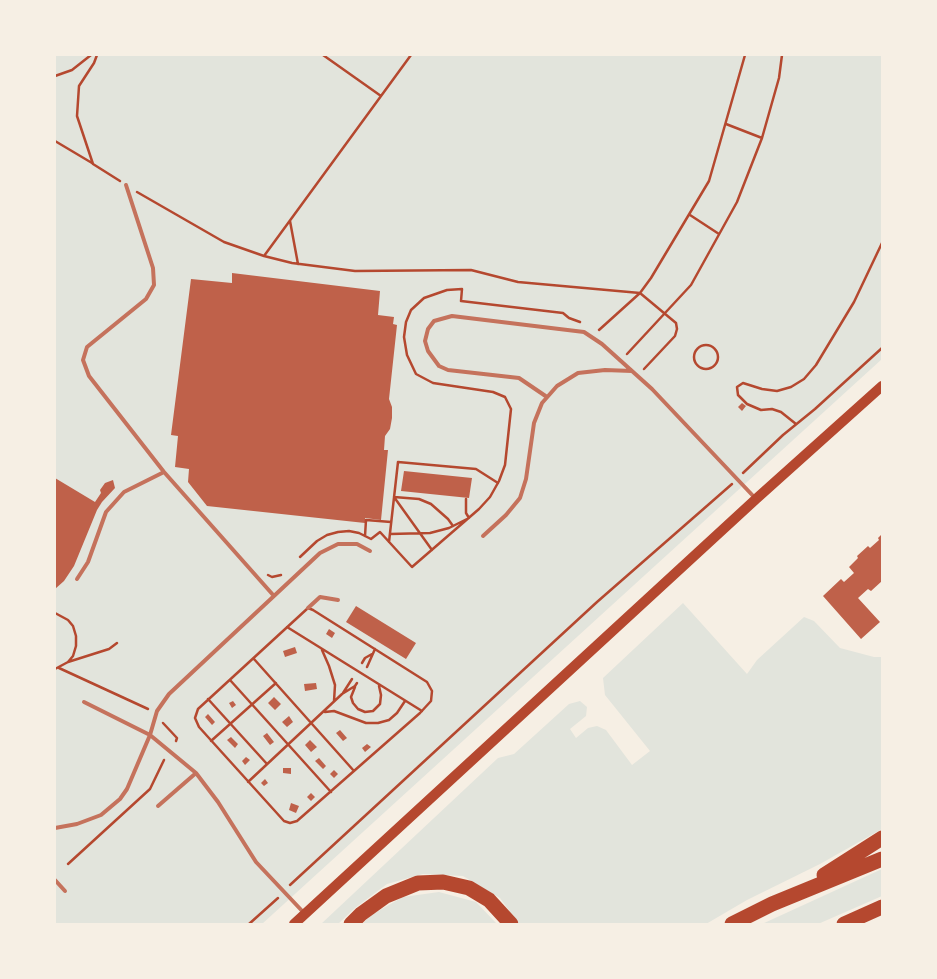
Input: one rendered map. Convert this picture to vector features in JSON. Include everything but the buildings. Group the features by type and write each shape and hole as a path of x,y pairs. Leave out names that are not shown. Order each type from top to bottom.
{"highway":[{"path":"732,924 829,872 882,838"},
{"path":"772,904 882,859"},
{"path":"351,924 361,914 386,896 418,883 443,882 469,888 489,900 511,924"},
{"path":"844,924 882,907"}],"main road":[{"path":"294,924 756,499 882,386"}],"lane":[{"path":"126,185 153,268 154,285 146,299 86,347 83,360 89,376 164,472 274,596"},
{"path":"547,397 519,378 448,370 439,366 428,351 425,341 428,329 434,321 452,316 584,332 602,344 652,388 756,499"},
{"path":"483,536 506,515 520,498 526,480 534,423 542,403 547,397 558,386 578,373 605,370 632,371"},
{"path":"77,579 88,562 106,512 124,492 164,472"},
{"path":"55,828 77,824 101,815 120,799 127,789 150,734 157,711 169,694 320,553 338,544 357,544 370,551"},
{"path":"308,608 320,597 338,600"},
{"path":"84,702 150,734 196,773 218,802 256,862 305,914"},
{"path":"158,806 196,773"},
{"path":"55,880 65,891"}],"path":[{"path":"55,76 72,70 91,55"},
{"path":"93,164 77,116 79,86 97,55"},
{"path":"323,55 380,96"},
{"path":"264,256 410,55"},
{"path":"595,326 600,330 640,292 651,278 709,181 745,55"},
{"path":"626,356 690,285 737,202 762,138 782,55"},
{"path":"726,124 762,138"},
{"path":"55,141 224,242 264,256 298,264 355,271 471,270 518,282 640,292 676,323 677,329 676,336 644,369"},
{"path":"690,215 720,234"},
{"path":"290,220 298,264"},
{"path":"796,424 781,412 772,409 762,410 747,404 738,395 737,387 743,383 777,391 791,388 804,379 816,365 854,302 882,243"},
{"path":"296,561 316,541 327,535 349,531 371,539 380,532 412,567 469,518 490,497 498,483 506,464 511,409 505,397 493,392 433,383 416,374 407,355 404,337 406,322 411,310 424,298 447,290 462,289 461,301 564,313 569,318 586,324"},
{"path":"709,345 716,350 718,357 712,368 704,369 697,366 694,355 700,346 709,345"},
{"path":"743,473 882,348"},
{"path":"389,542 398,462 476,469 498,483"},
{"path":"296,879 597,602 730,486"},
{"path":"394,496 431,504 453,526"},
{"path":"394,496 432,550"},
{"path":"466,499 466,513 469,518"},
{"path":"390,534 430,533 453,526 469,518"},
{"path":"365,536 366,520 391,522"},
{"path":"266,574 272,577 278,577 283,574"},
{"path":"308,608 428,682 432,691 431,701 422,711 297,821 290,823 284,821 248,782 199,727 195,718 198,709 308,608"},
{"path":"55,613 68,620 73,626 76,636 73,656 60,668 55,669"},
{"path":"287,627 422,711"},
{"path":"68,662 109,650 117,643"},
{"path":"321,648 335,685 334,701"},
{"path":"367,667 371,662 375,649"},
{"path":"362,663 365,658 372,654"},
{"path":"254,659 354,772"},
{"path":"60,668 150,710"},
{"path":"342,694 352,679"},
{"path":"230,680 331,792"},
{"path":"211,741 276,683"},
{"path":"357,683 351,697 358,709 365,712 373,710 380,704 381,695 378,684"},
{"path":"248,782 334,701 355,686"},
{"path":"208,700 267,764"},
{"path":"323,712 334,711 366,723 378,723 389,720 405,701"},
{"path":"163,722 177,738 176,740"},
{"path":"68,864 150,789 164,760"},
{"path":"249,924 270,905"}],"shaded area":[{"path":"55,55 882,55 882,359 262,924 55,924"},
{"path":"683,603 747,674 757,660 804,617 814,621 840,648 874,657 882,657 882,829 820,864 747,900 706,924 519,924 500,898 463,876 423,874 387,884 355,908 338,924 321,924 498,758 514,754 569,704 580,701 587,707 586,716 570,729 576,738 588,728 597,726 606,730 632,765 650,751 605,695 603,678"},
{"path":"882,869 882,896 818,924 762,924"},
{"path":"439,892 476,902 497,924 362,924 371,915 403,897"}]}
